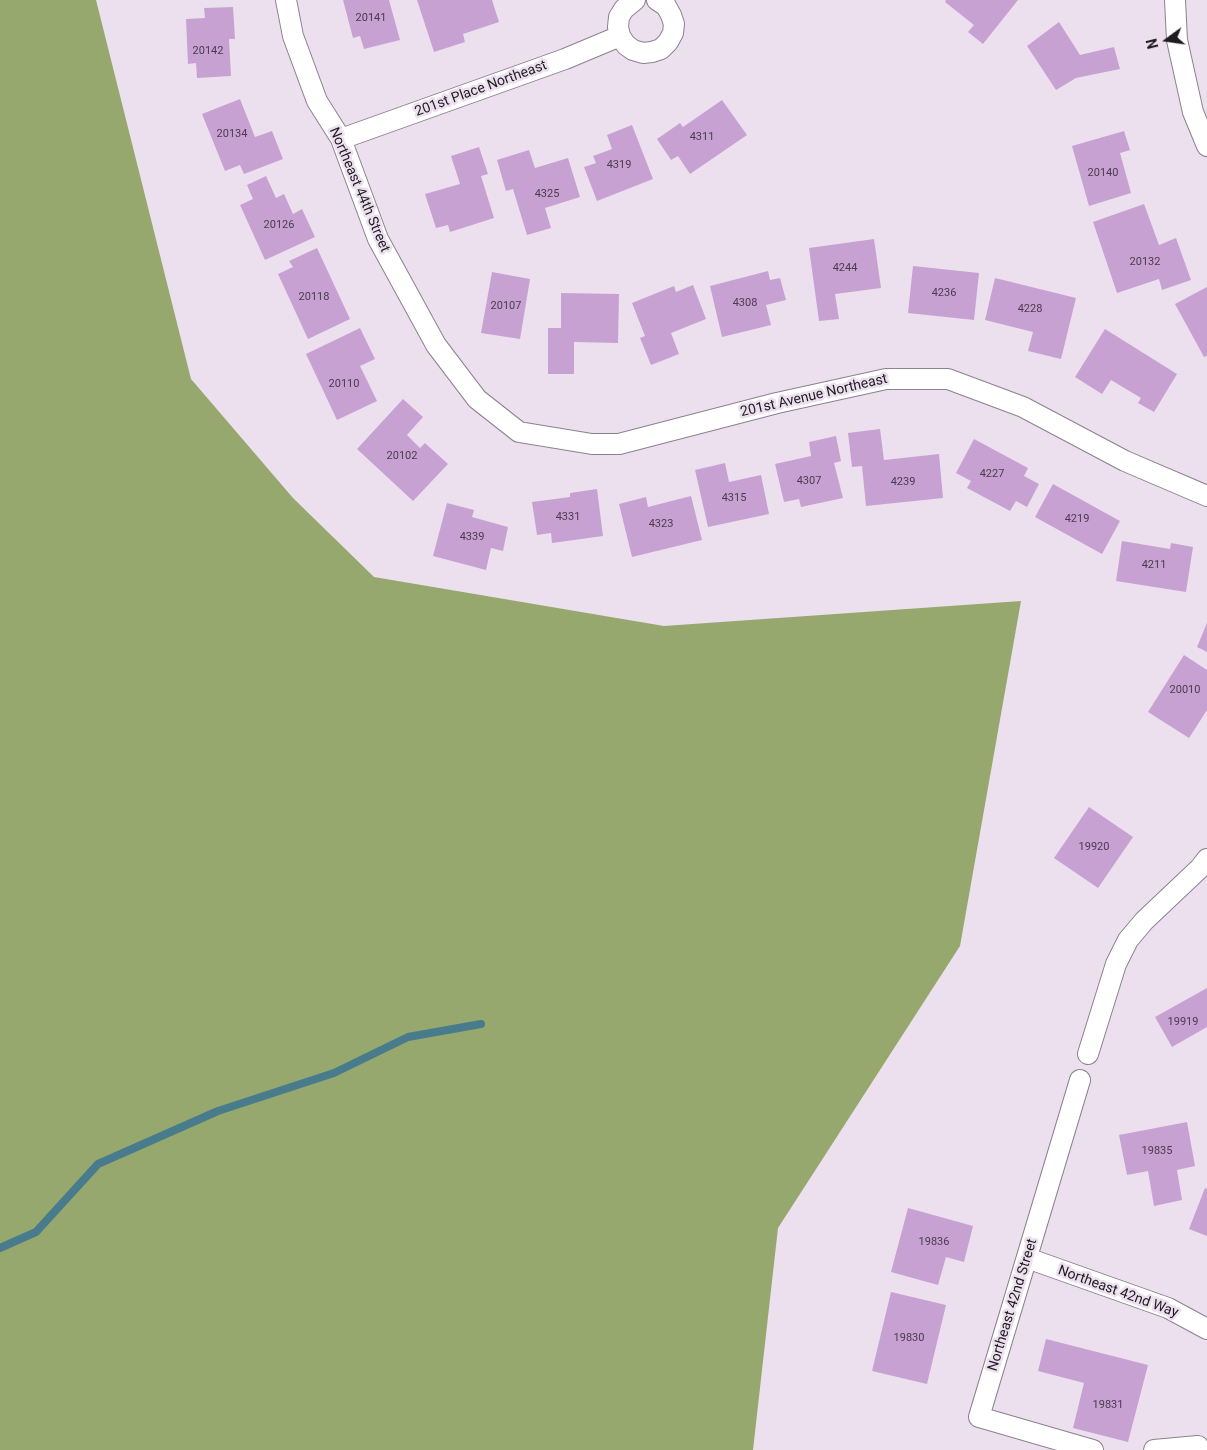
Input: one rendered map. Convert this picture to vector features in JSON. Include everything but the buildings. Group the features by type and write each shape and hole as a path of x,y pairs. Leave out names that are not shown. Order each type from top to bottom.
{"street":[{"name":"Northeast 44th Street","path":"286,0 293,36 317,101 341,139 378,239 436,345 477,399 519,432"},
{"path":"635,0 624,9 619,17 618,27 620,36 626,44 633,50 643,53 661,49 673,33 672,15 666,6 657,0"},
{"path":"1176,0 1177,40 1194,112 1207,146"},
{"name":"201st Place Northeast","path":"341,139 565,59 620,36"},
{"name":"201st Avenue Northeast","path":"519,432 592,444 619,444 777,403 886,378 948,378 1023,407 1126,461 1207,496"},
{"path":"1088,1054 1116,964 1128,940 1144,920 1200,868 1207,859"},
{"name":"Northeast 42nd Street","path":"1080,1080 979,1417 1093,1450"},
{"name":"Northeast 42nd Way","path":"1028,1258 1168,1308 1207,1328"},
{"path":"1154,1450 1198,1446"}],"green space":[{"path":"0,0 96,0 191,379 293,498 374,577 664,626 1021,601 960,946 778,1228 753,1450 0,1450"}],"waterway":[{"path":"0,1248 36,1232 98,1164 218,1111 334,1073 408,1037 481,1024"}]}
